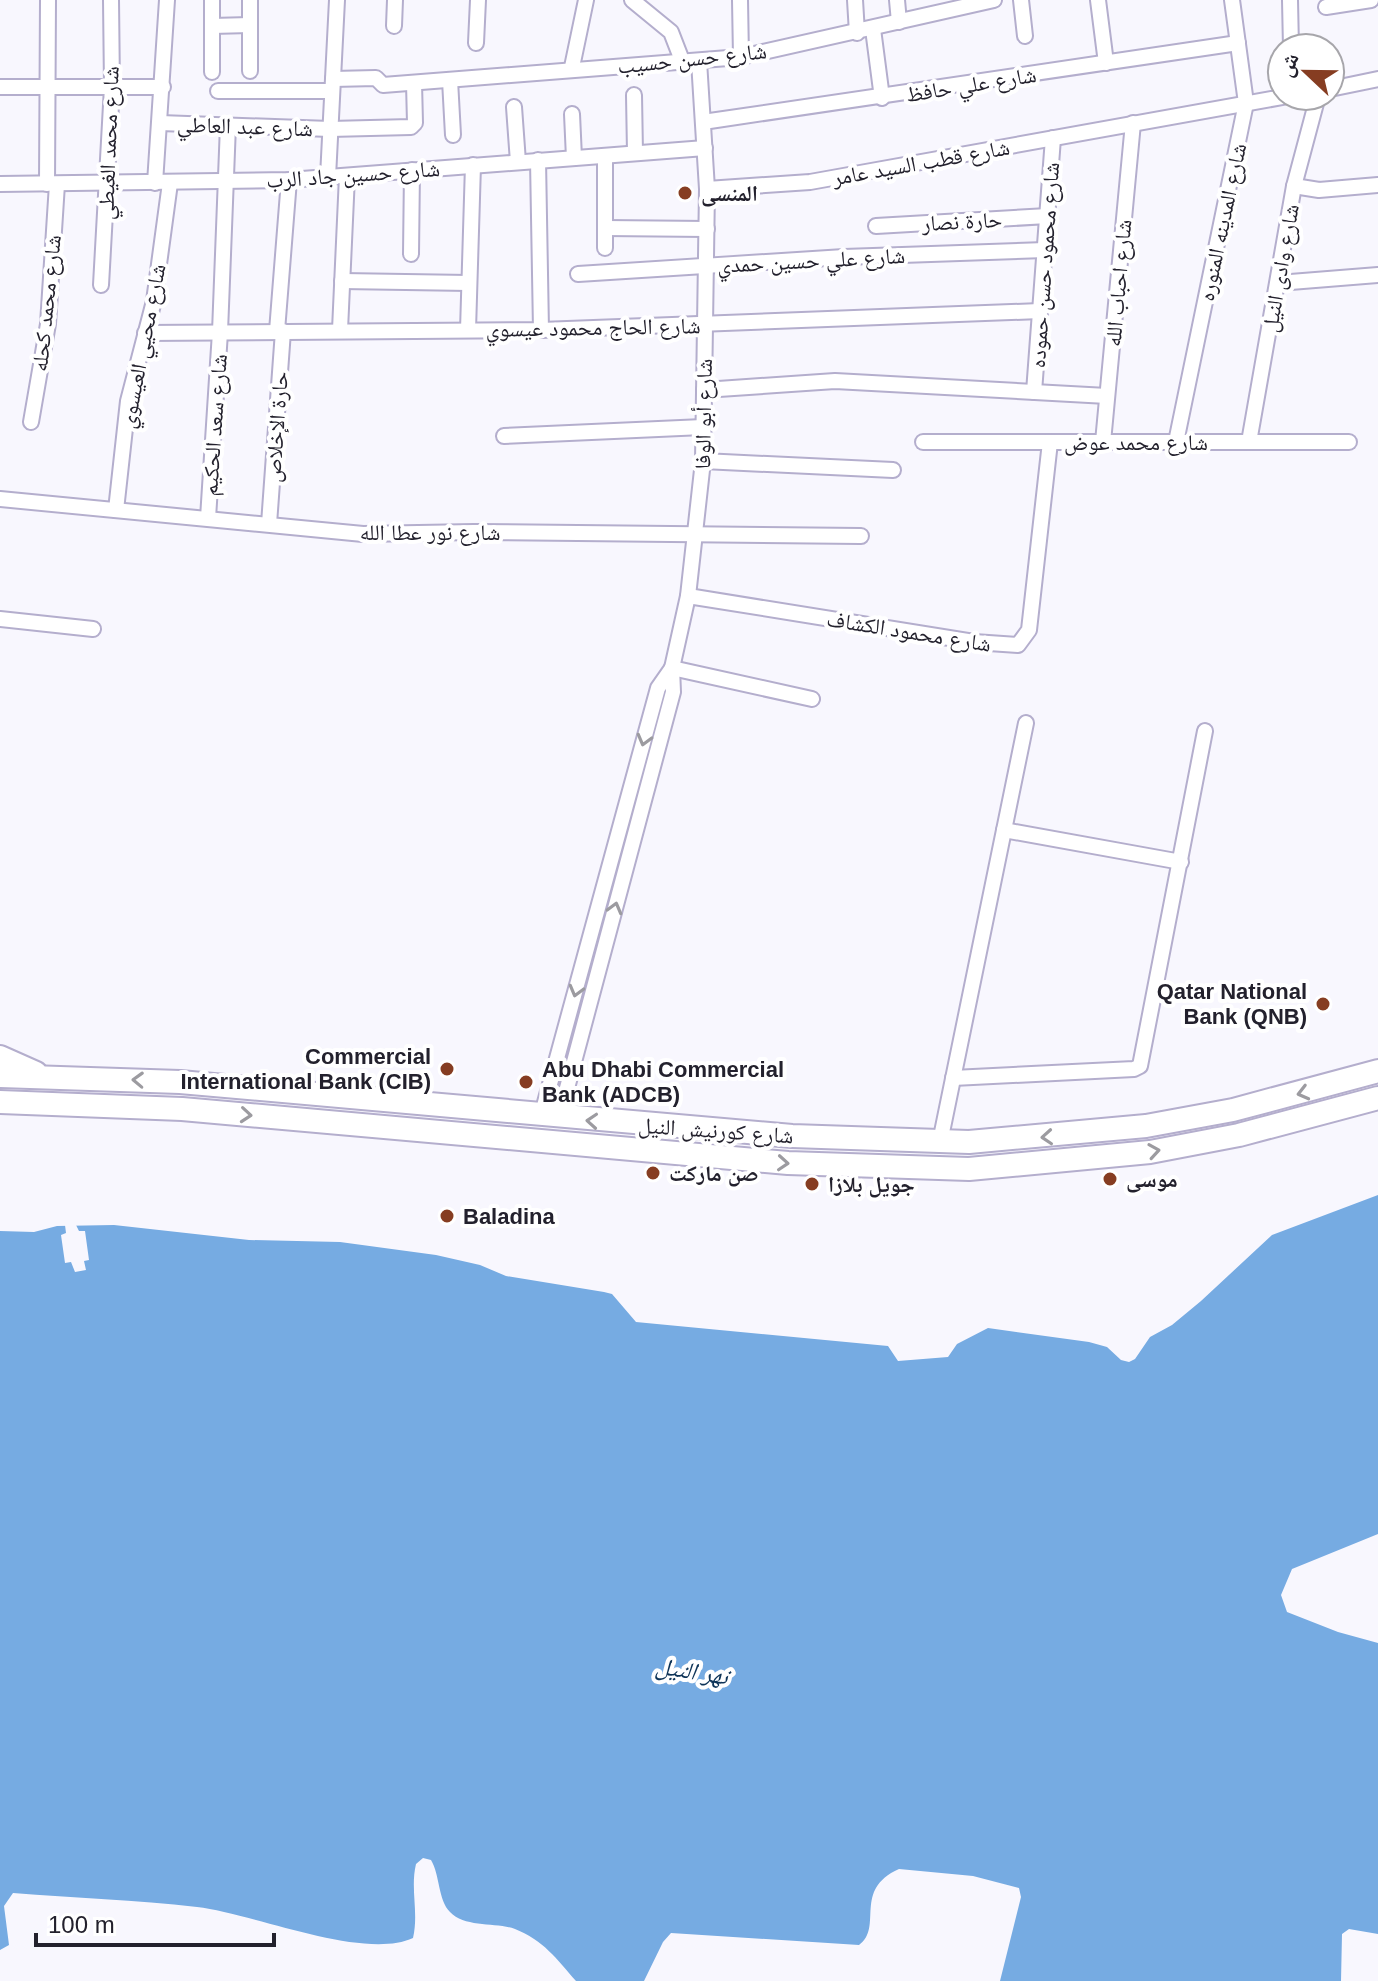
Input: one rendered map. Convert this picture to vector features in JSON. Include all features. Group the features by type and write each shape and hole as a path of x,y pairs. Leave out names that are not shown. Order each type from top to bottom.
{"highway":[{"path":"0,1057 41,1075"},
{"name":"شارع كورنيش النيل","path":"0,1076 180,1082 550,1117 881,1142 940,1142 1056,1137 1146,1126 1233,1110 1378,1071"},
{"name":"شارع كورنيش النيل","path":"0,1102 182,1109 788,1163 969,1169 1150,1152 1239,1135 1378,1098"}],"street":[{"name":"شارع محمد كحله","path":"31,422 48,324 52,184 48,0"},
{"name":"شارع محمد الغيطي","path":"101,285 112,87 111,0"},
{"name":"شارع محيي العيسوي","path":"116,510 128,401 156,293 167,0"},
{"path":"212,0 212,72"},
{"path":"250,0 250,71"},
{"path":"328,177 337,0"},
{"path":"394,26 395,0"},
{"path":"476,43 478,0"},
{"path":"572,67 586,0"},
{"path":"632,0 671,32 683,63"},
{"path":"740,0 741,57"},
{"path":"855,0 857,33"},
{"path":"897,0 899,22"},
{"path":"1021,0 1025,36"},
{"path":"1098,0 1106,63"},
{"name":"شارع المدينه المنوره","path":"1176,442 1246,103 1232,0"},
{"path":"1290,0 1291,32"},
{"path":"1326,7 1371,0"},
{"name":"شارع حسن حسيب","path":"218,91 333,85 376,78 381,85 414,83 572,67 683,63 741,57 873,29 948,5 988,1"},
{"path":"212,26 250,25"},
{"path":"873,29 882,98"},
{"name":"شارع علي حافظ","path":"703,122 882,98 1238,43"},
{"name":"شارع أبو الوفا","path":"550,1117 673,692 672,668 688,596 697,533 703,461 707,229 699,61"},
{"path":"1346,86 1378,79"},
{"path":"450,80 453,135"},
{"name":"شارع عبد العاطي","path":"160,123 330,129 412,127 415,123 414,83"},
{"path":"0,87 163,87"},
{"path":"634,95 635,153"},
{"name":"شارع قطب السيد عامر","path":"707,189 810,182 1266,100"},
{"path":"514,107 518,162"},
{"name":"شارع وادى النيل","path":"1249,442 1294,186 1314,112"},
{"path":"572,114 574,158"},
{"name":"شارع احباب الله","path":"1103,442 1133,123"},
{"name":"شارع سعد الحكيم","path":"208,518 220,332 228,125"},
{"name":"شارع محمود حسن حموده","path":"1034,392 1053,138"},
{"name":"شارع حسين جاد الرب","path":"0,184 289,180 705,148"},
{"path":"605,156 605,248"},
{"path":"538,160 541,330"},
{"path":"468,330 473,165"},
{"path":"411,254 412,170"},
{"path":"340,330 347,176"},
{"name":"حارة الإخلاص","path":"269,524 289,180"},
{"path":"1294,186 1319,190 1378,185"},
{"name":"حارة نصار","path":"876,226 1048,216"},
{"path":"605,228 707,229"},
{"name":"شارع علي حسين حمدي","path":"578,274 1045,250"},
{"path":"1278,283 1378,275"},
{"path":"342,281 469,283"},
{"name":"شارع الحاج محمود عيسوي","path":"145,333 541,330 1040,311"},
{"path":"704,390 835,381 1107,396"},
{"path":"504,436 703,427"},
{"name":"شارع محمد عوض","path":"923,442 1349,442"},
{"name":"شارع محمود الكشاف","path":"688,596 974,642 1018,645 1029,630 1050,442"},
{"path":"703,461 893,470"},
{"name":"شارع نور عطا الله","path":"0,499 363,534 419,536 474,532 861,536"},
{"path":"0,619 93,629"},
{"path":"672,668 812,699"},
{"path":"940,1142 1026,723"},
{"path":"953,1078 1134,1069 1144,1061 1205,731"},
{"path":"1004,830 1181,862"}],"water":[{"name":"نهر النيل","path":"1378,1195 1378,1534 1292,1569 1281,1595 1287,1612 1338,1632 1378,1643 1378,1934 1349,1929 1342,1934 1341,1981 1000,1981 1021,1897 1019,1888 973,1876 899,1869 876,1887 869,1928 859,1945 671,1933 663,1942 644,1981 576,1981 549,1951 525,1933 456,1917 443,1901 431,1860 423,1858 416,1864 414,1873 413,1938 392,1944 337,1940 197,1907 13,1893 4,1906 9,1945 0,1950 0,1231 34,1232 57,1226 114,1225 249,1240 340,1242 436,1255 480,1265 506,1276 612,1294 636,1322 888,1346 898,1361 948,1357 957,1344 988,1328 1089,1342 1107,1347 1121,1360 1129,1362 1135,1359 1150,1337 1172,1325 1201,1301 1272,1235"}],"pier":[{"path":"65,1225 76,1225 79,1231 85,1231 89,1260 84,1261 86,1270 75,1272 71,1262 65,1263 61,1235 66,1233"}],"place":[{"name":"المنسى","path":"685,193"},
{"name":"Qatar National Bank (QNB)","path":"1323,1004"},
{"name":"Commercial International Bank (CIB)","path":"447,1069"},
{"name":"Abu Dhabi Commercial Bank (ADCB)","path":"526,1082"},
{"name":"صن ماركت","path":"653,1173"},
{"name":"موسى","path":"1110,1179"},
{"name":"جويل بلازا","path":"812,1184"},
{"name":"Baladina","path":"447,1216"}]}
